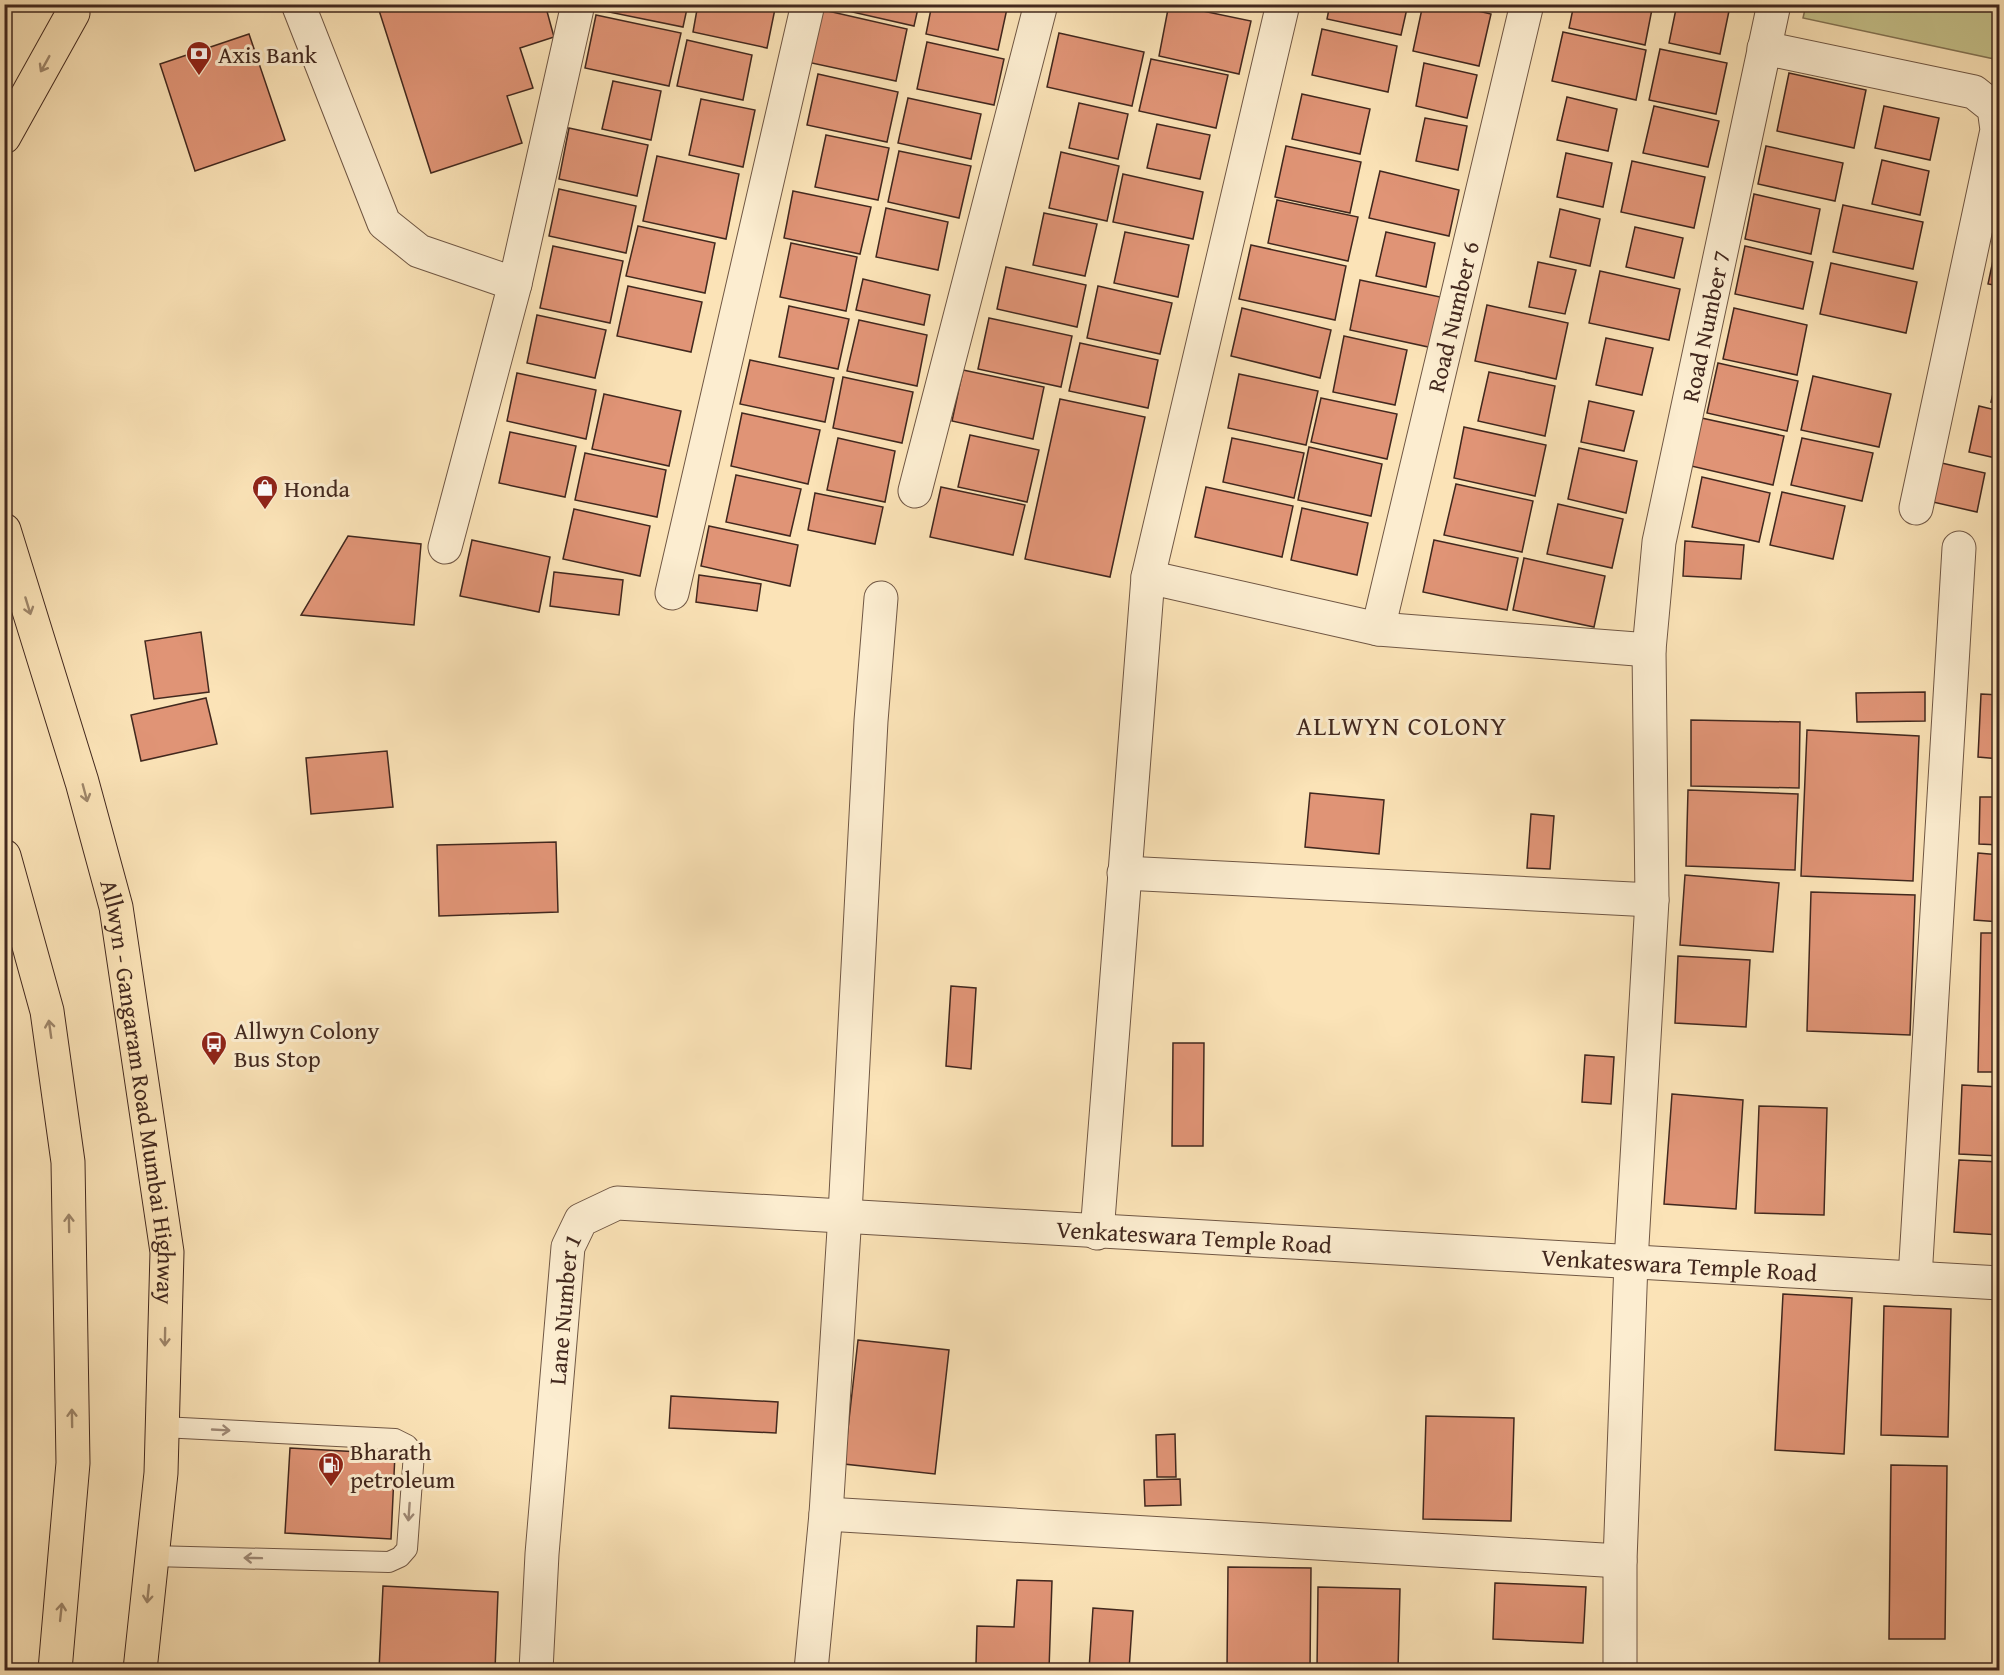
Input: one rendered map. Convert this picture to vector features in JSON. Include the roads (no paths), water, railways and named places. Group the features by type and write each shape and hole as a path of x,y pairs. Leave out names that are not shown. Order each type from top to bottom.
{"highway":[{"path":"4,137 73,13"},
{"name":"Allwyn - Gangaram Road Mumbai Highway","path":"4,530 82,782 116,907 167,1252 161,1473 140,1671"},
{"path":"4,856 47,1011 68,1162 73,1463 55,1671"}],"street":[{"path":"298,4 384,223 419,251 515,284"},
{"path":"445,547 515,284 578,4"},
{"path":"672,593 808,4"},
{"path":"915,491 1041,4"},
{"path":"1097,1233 1148,578 1283,4"},
{"name":"Road Number 6","path":"1378,629 1527,4"},
{"name":"Road Number 7","path":"1620,1671 1620,1561 1631,1262 1652,900 1649,650 1659,542 1773,4"},
{"path":"1764,48 1974,92 1994,108 1997,130 1916,508"},
{"path":"1915,1278 1959,548"},
{"path":"1148,578 1378,629 1649,650"},
{"path":"811,1671 826,1514 845,1214 870,733 880,598"},
{"path":"1124,873 1652,900"},
{"name":"Lane Number 1","path":"536,1671 568,1247 581,1220 617,1203 845,1214"},
{"name":"Venkateswara Temple Road","path":"845,1214 1097,1233 2000,1283"},
{"path":"826,1514 1620,1561"}],"lane":[{"path":"152,1556 389,1562 400,1557 407,1549 414,1453 407,1444 395,1439 162,1427"}],"place":[{"name":"Axis Bank","path":"199,77"},
{"name":"Honda","path":"265,511"},
{"name":"Allwyn Colony Bus Stop","path":"214,1067"},
{"name":"Bharath petroleum","path":"331,1488"}],"district":[{"name":"ALLWYN COLONY","path":"1402,725"}]}
